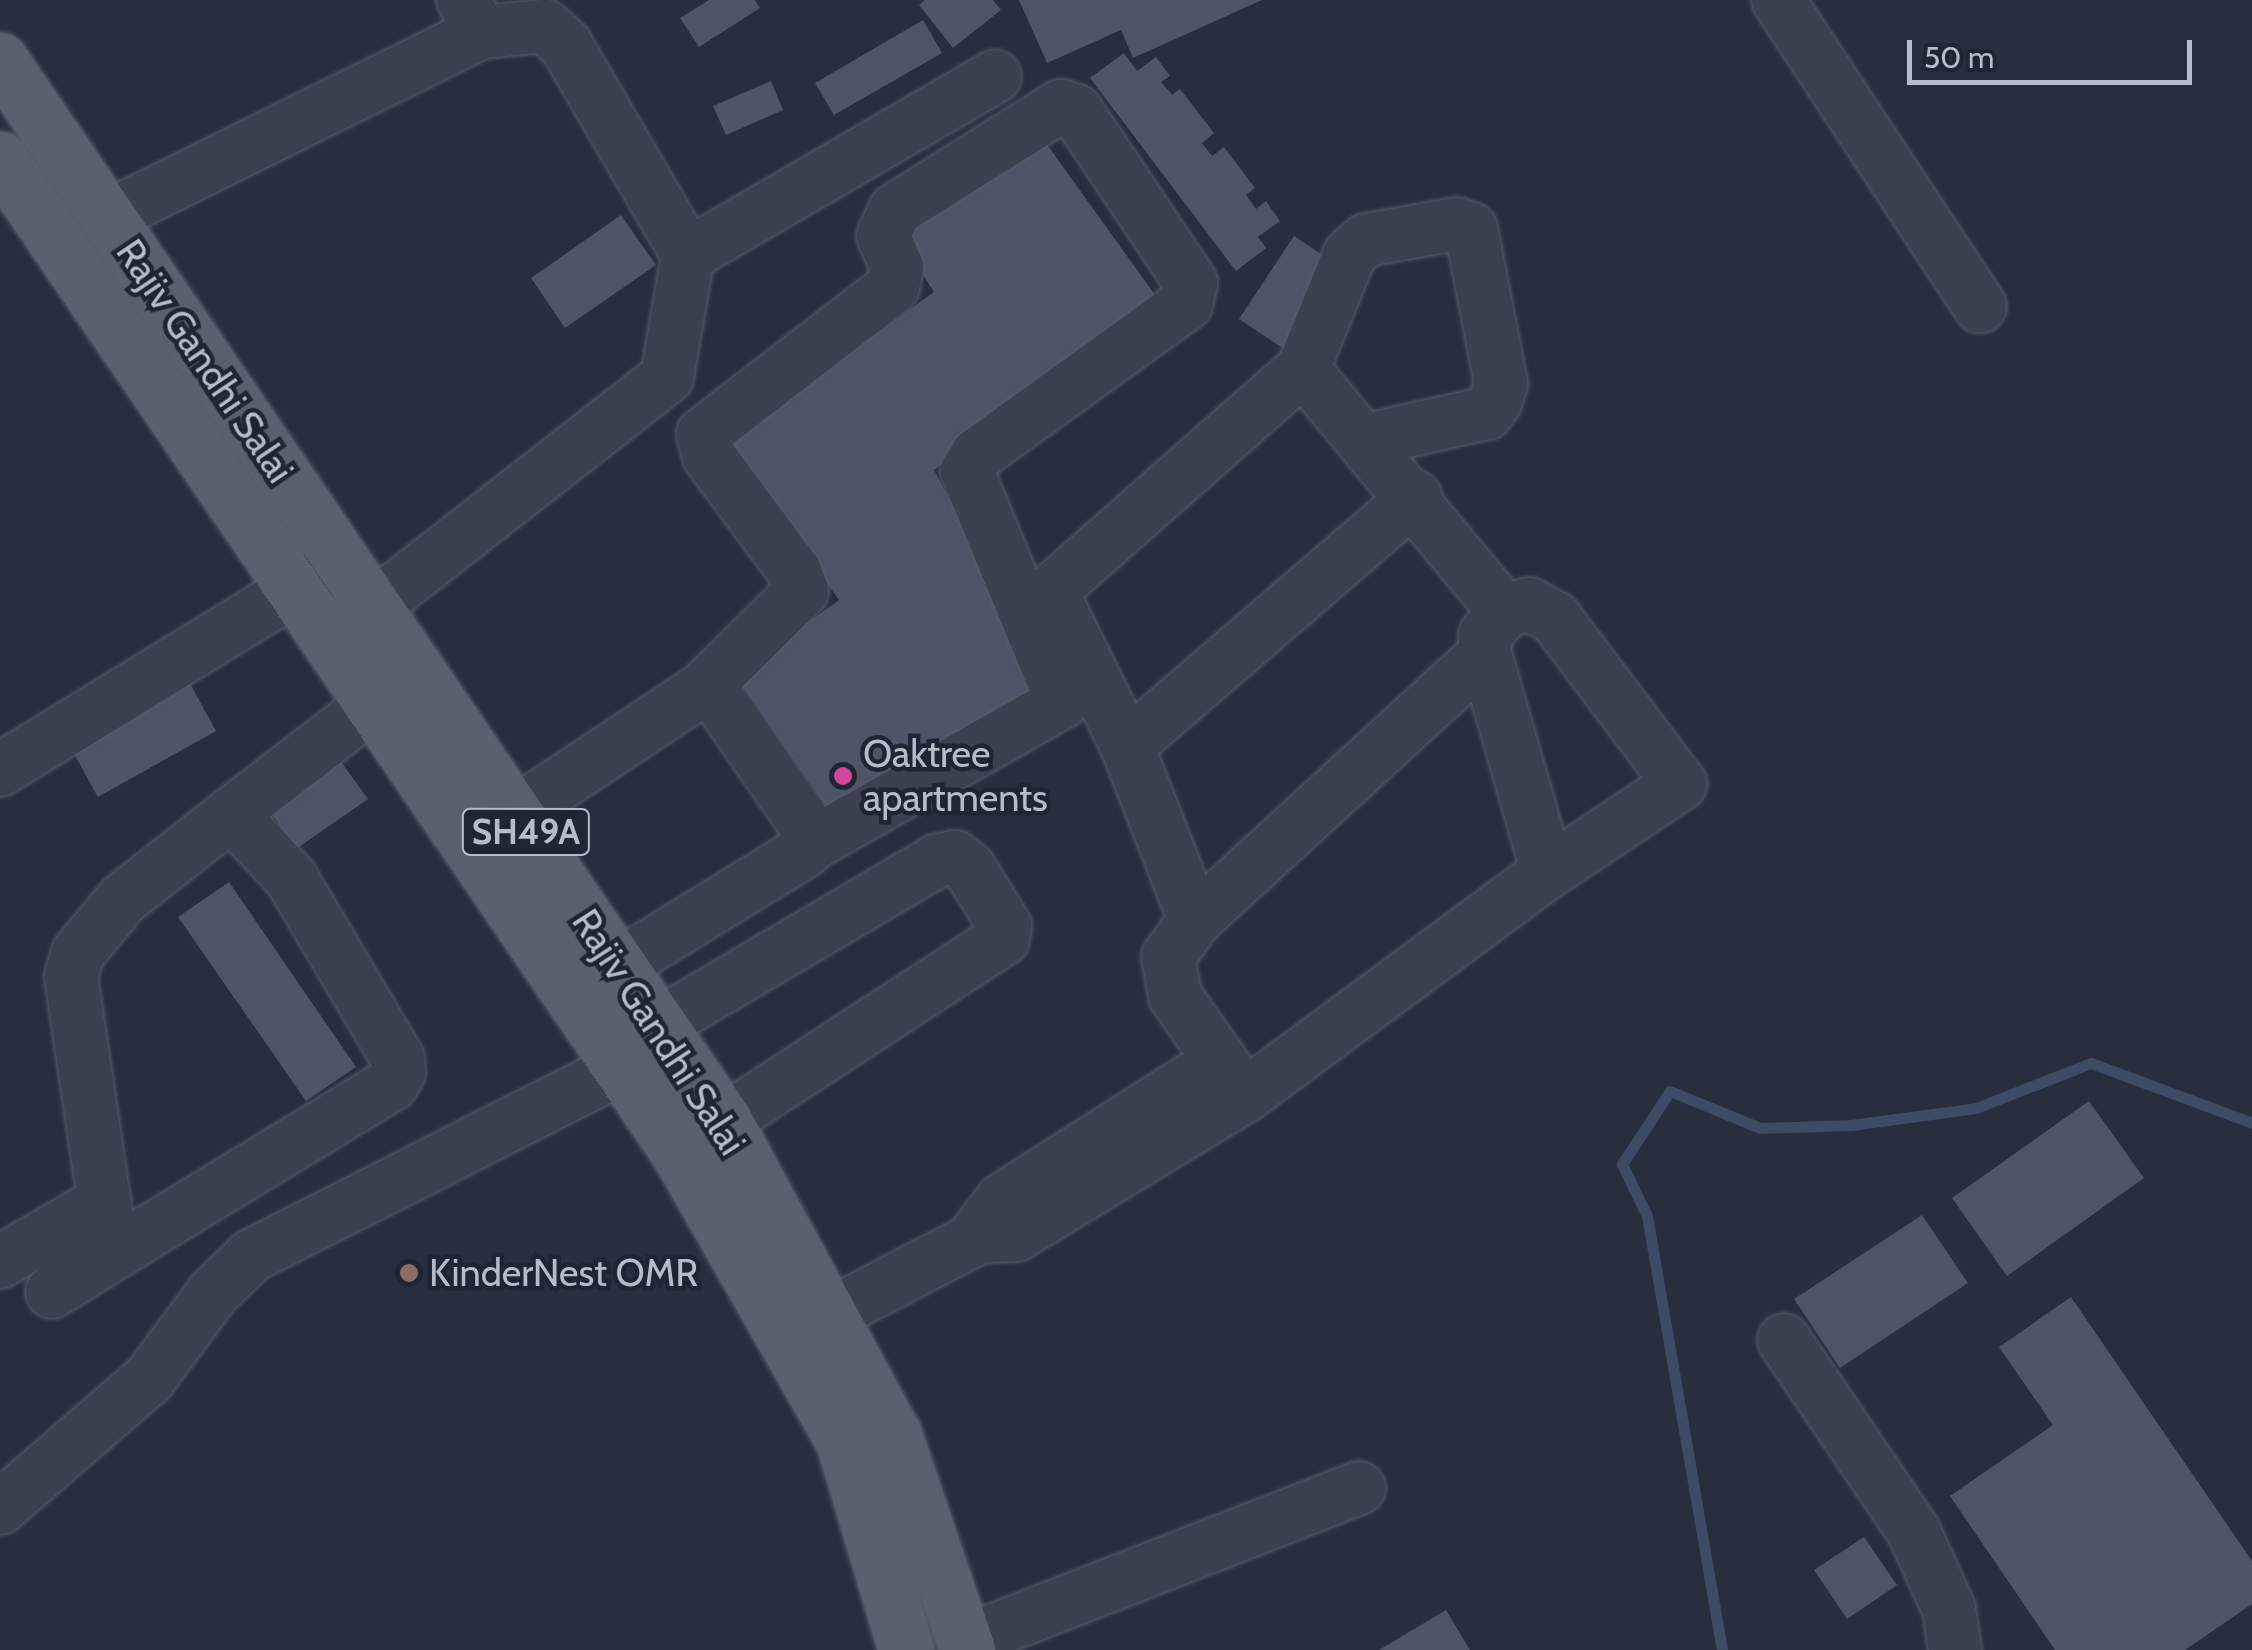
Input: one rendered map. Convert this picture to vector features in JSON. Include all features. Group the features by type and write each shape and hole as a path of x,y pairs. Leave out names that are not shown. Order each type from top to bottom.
{"main road":[{"name":"Rajiv Gandhi Salai","path":"0,60 724,1121 894,1435 966,1646"},
{"name":"Rajiv Gandhi Salai","path":"0,159 679,1153 842,1440 906,1650"}],"street":[{"path":"1778,0 1980,306"},
{"path":"107,217 472,16 544,26 566,45 688,255 666,378 373,607"},
{"path":"688,255 995,76"},
{"path":"514,814 702,688 802,591 800,580 708,456 703,434 892,287 896,267 883,236 895,210 1062,106 1076,111 1191,283 1186,304 969,464 1062,702 810,845 618,966"},
{"path":"1052,591 1303,369 1350,254 1366,240 1457,224 1470,229 1501,384 1495,402 1487,414 1366,440"},
{"path":"1194,319 1014,474 1008,503 1127,746 1195,920"},
{"path":"1303,369 1415,497 1495,633 1548,872"},
{"path":"1127,746 1415,497"},
{"path":"0,770 293,586 342,561"},
{"path":"829,1316 977,1237 1016,1235 1233,1079 1680,784 1556,618 1529,604 1495,633 1195,920 1168,957 1175,996 1233,1079"},
{"path":"702,688 719,700 800,818 810,845"},
{"path":"118,1222 70,1001 74,965 123,898 374,704"},
{"path":"0,1262 118,1222 392,1084 399,1072 398,1060 292,878 231,814"},
{"path":"658,1025 936,861 955,857 969,868 1005,926 1003,939 724,1121"},
{"path":"0,1508 149,1379 212,1293 251,1256 621,1068"},
{"path":"52,1292 118,1222"},
{"path":"1784,1340 1914,1532 1949,1608 1955,1650"},
{"path":"966,1646 1358,1488"}],"building":[{"path":"709,0 755,0 760,8 699,47 680,18"},
{"path":"925,0 993,0 1001,10 953,48 919,5"},
{"path":"1019,0 1262,0 1133,58 1121,30 1047,63"},
{"path":"923,20 942,53 834,115 815,83"},
{"path":"1124,53 1137,71 1156,57 1170,76 1161,82 1172,95 1180,89 1214,133 1202,143 1212,156 1224,147 1255,188 1246,195 1256,209 1266,201 1280,221 1258,237 1266,248 1236,271 1090,78"},
{"path":"771,81 783,110 726,135 713,106"},
{"path":"1038,132 1163,306 934,470 1048,683 832,815 735,675 839,600 726,442 934,292 895,231"},
{"path":"621,215 656,265 565,328 531,278"},
{"path":"1294,236 1342,268 1287,351 1239,319"},
{"path":"187,678 216,731 98,797 69,745"},
{"path":"336,755 368,799 296,849 265,804"},
{"path":"229,882 356,1067 306,1101 178,917"},
{"path":"2089,1101 2144,1178 2007,1276 1952,1198"},
{"path":"1922,1215 1968,1283 1840,1368 1794,1299"},
{"path":"2071,1297 2252,1561 2252,1604 2185,1650 2055,1650 1950,1496 2053,1425 1999,1347"},
{"path":"1864,1537 1897,1585 1847,1619 1814,1570"},
{"path":"1446,1610 1470,1650 1379,1650"}],"waterway":[{"path":"1722,1650 1647,1216 1622,1164 1670,1091 1760,1128 1851,1125 1976,1108 2091,1063 2252,1123"}],"place":[{"name":"Oaktree apartments","path":"843,776"},
{"name":"KinderNest OMR","path":"409,1273"}]}
